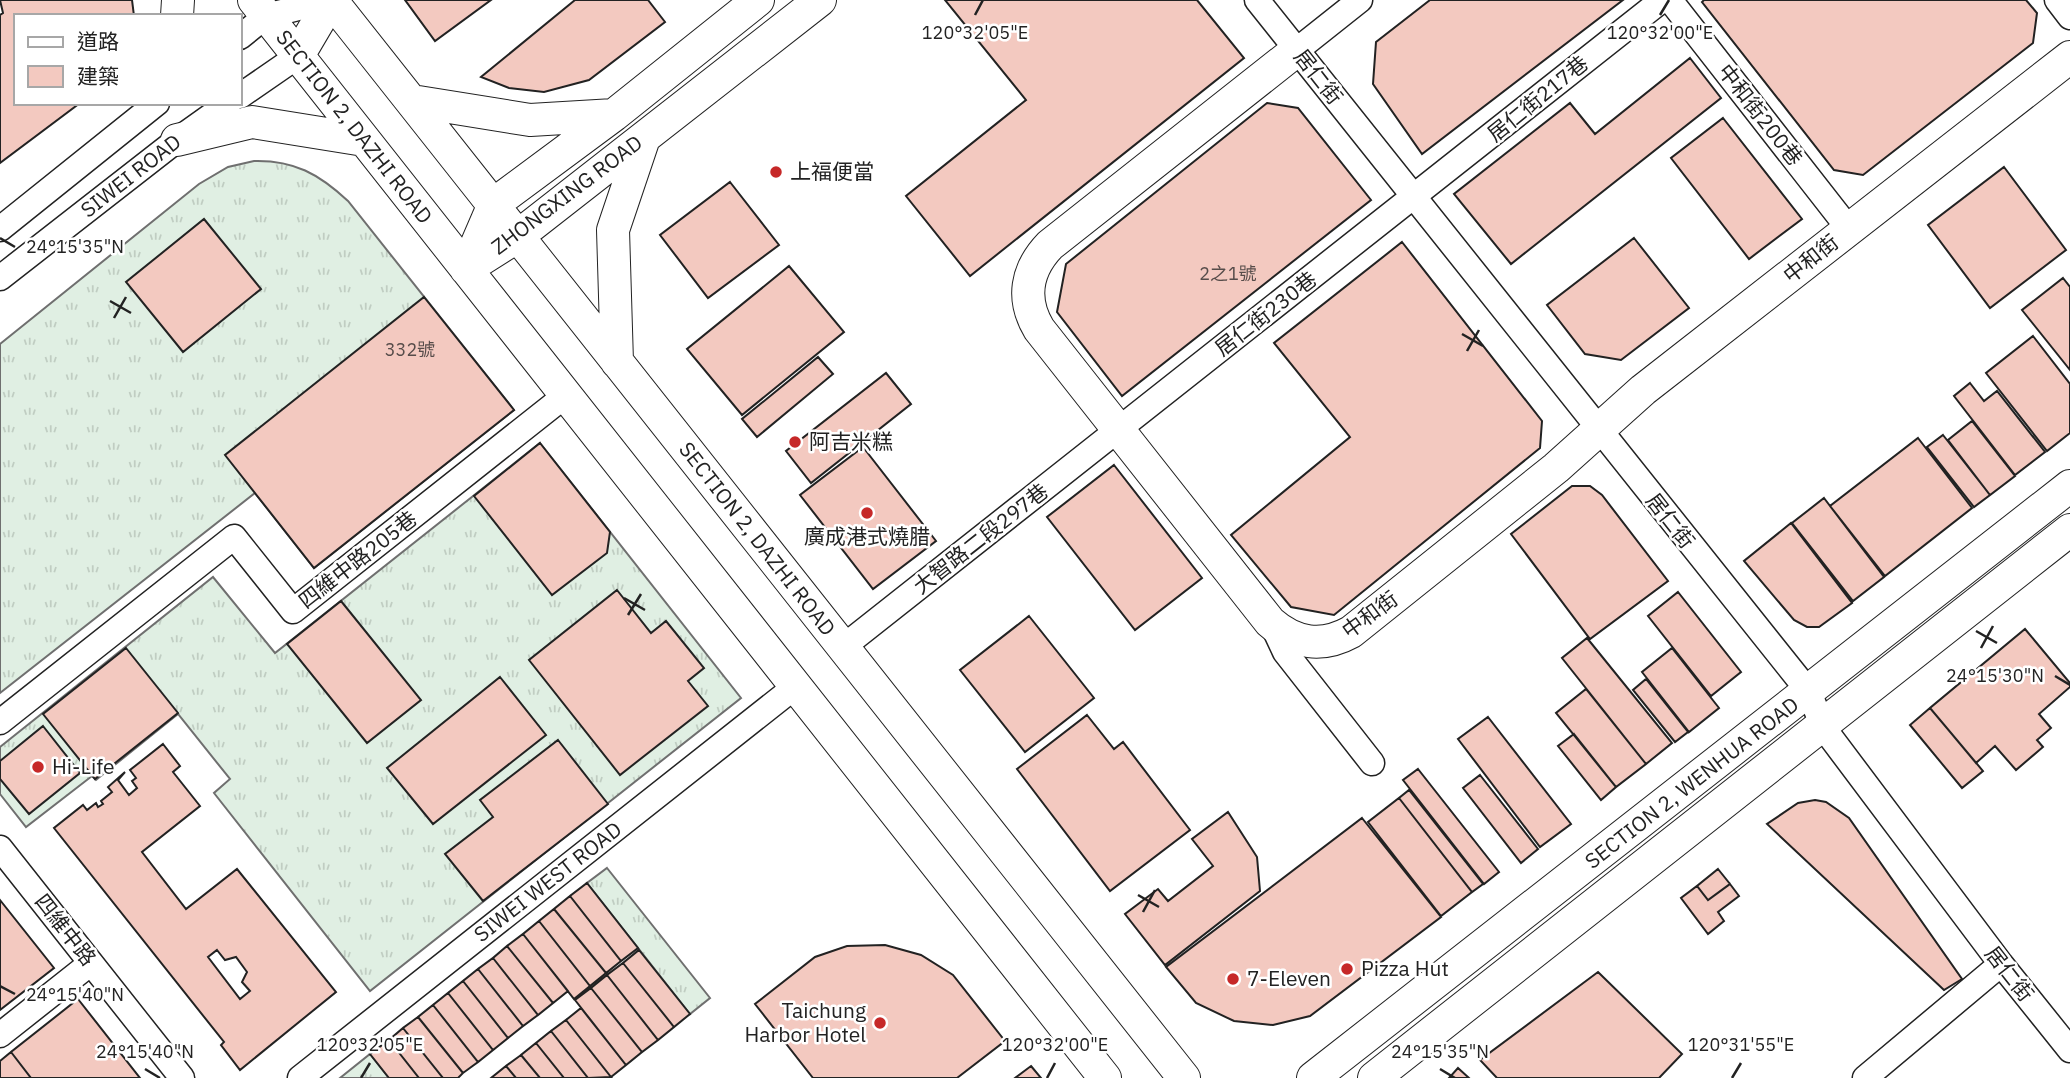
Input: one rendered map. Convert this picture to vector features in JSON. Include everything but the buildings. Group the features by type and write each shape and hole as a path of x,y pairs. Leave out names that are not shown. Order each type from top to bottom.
{"street":[{"path":"242,34 260,8 331,0"},
{"path":"242,95 298,56 331,0"},
{"name":"SECTION 2, DAZHI ROAD","path":"331,0 1184,1078"},
{"name":"ZHONGXING ROAD","path":"466,269 494,204 614,115 758,0"},
{"name":"ZHONGXING ROAD","path":"466,269 518,236 820,0"},
{"name":"居仁街","path":"1257,0 1809,692 1823,727 2001,964 2061,1021 2070,1050"},
{"path":"1297,50 1360,0"},
{"name":"居仁街217巷","path":"1414,197 1662,0"},
{"name":"中和街200巷","path":"1670,0 1849,229"},
{"path":"2057,0 2070,17"},
{"name":"SECTION 2, DAZHI ROAD","path":"260,8 1105,1078"},
{"name":"中和街","path":"1297,50 1051,245 1033,268 1027,295 1033,319 1270,622 1281,632 1308,642 1331,642 1352,632 1556,468 1643,390 2070,57"},
{"path":"412,101 530,120 614,115"},
{"name":"SIWEI ROAD","path":"0,229 155,105"},
{"name":"SIWEI ROAD","path":"0,278 226,105"},
{"path":"177,140 252,122 365,140"},
{"path":"617,362 613,230 644,138"},
{"name":"居仁街230巷","path":"1119,430 1414,197"},
{"path":"0,236 45,243"},
{"name":"四維中路205巷","path":"0,722 234,537 293,611 566,395"},
{"name":"大智路二段297巷","path":"843,647 1119,430"},
{"name":"SECTION 2, WENHUA ROAD","path":"1313,1078 2070,486"},
{"name":"SECTION 2, WENHUA ROAD","path":"1374,1078 2070,530"},
{"path":"1270,622 1285,652 1372,763"},
{"name":"SIWEI WEST ROAD","path":"300,1078 796,687"},
{"name":"四維中路","path":"0,848 182,1078"},
{"path":"0,1035 91,963"},
{"path":"1865,1078 2001,964"}],"green space":[{"path":"254,161 281,163 305,170 327,183 348,201 514,410 314,568 255,493 0,693 0,344 199,184 228,167"},
{"path":"540,443 741,698 370,991 214,793 230,779 178,714 96,780 92,776 26,827 0,794 0,747 213,577 275,653"},
{"path":"607,868 710,998 690,1014 587,883"},
{"path":"370,1054 389,1078 340,1078"}],"place":[{"name":"上福便當","path":"776,172"},
{"name":"阿吉米糕","path":"795,442"},
{"name":"廣成港式燒腊","path":"867,513"},
{"name":"Hi-Life","path":"38,767"},
{"name":"Pizza Hut","path":"1347,969"},
{"name":"7-Eleven","path":"1233,979"},
{"name":"Taichung Harbor Hotel","path":"880,1023"}]}
